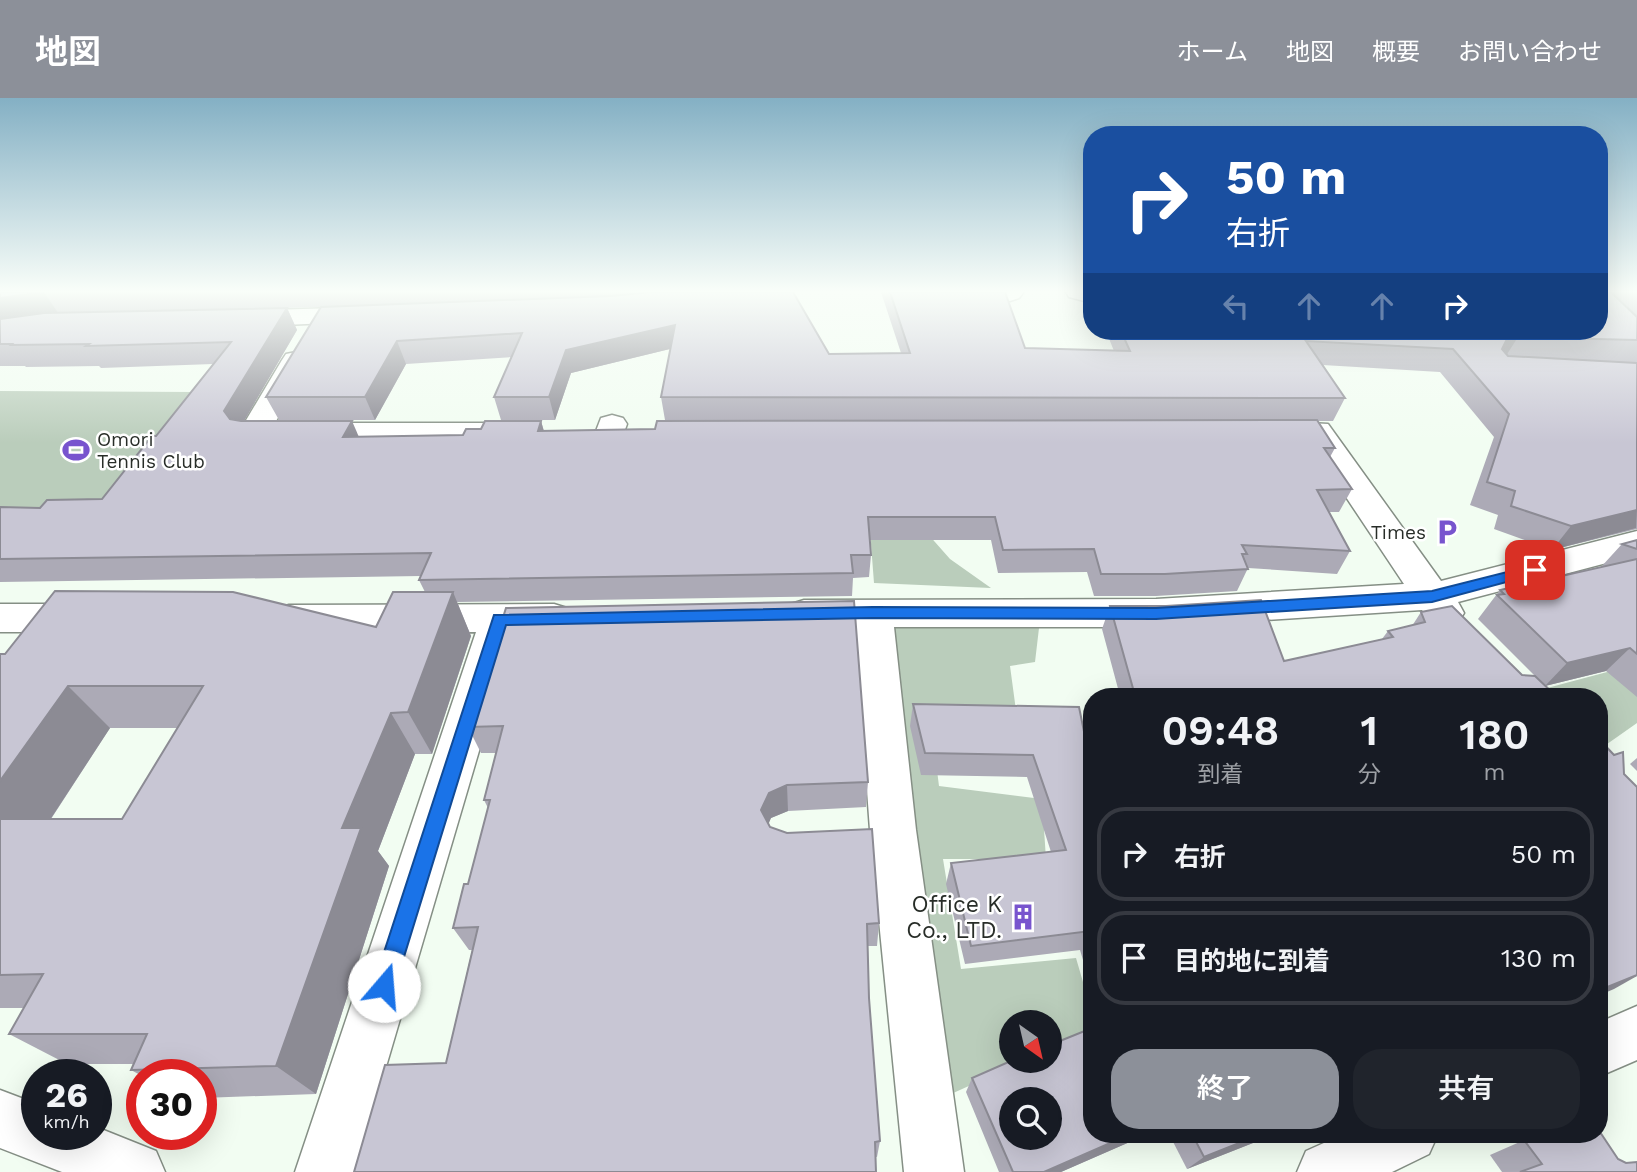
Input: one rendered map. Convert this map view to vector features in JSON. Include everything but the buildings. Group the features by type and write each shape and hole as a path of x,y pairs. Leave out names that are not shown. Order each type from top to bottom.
{"street":[{"path":"306,342 254,432 542,432"},
{"path":"1262,431 1317,431 1432,596 1473,643"},
{"path":"776,614 1156,613 1432,596 1637,543"},
{"path":"873,612 874,831 934,1172"},
{"path":"250,619 582,617"},
{"path":"0,618 125,618"},
{"path":"325,1172 499,619"},
{"path":"1608,1046 1637,1033"},
{"path":"0,1119 21,1127"},
{"path":"1327,1172 1390,1143"},
{"path":"79,1150 135,1172"}],"green space":[{"name":"Omori Tennis Club","path":"0,391 195,392 111,508 0,508"},
{"path":"868,505 927,533 950,559 991,588 874,583"},
{"path":"889,624 1039,628 1035,662 1010,666 1017,718 930,715 939,786 1042,799 1046,859 943,859 961,969 1076,958 1083,982 1083,1033 1062,1043 1062,1010 999,1010 999,1072 940,1099"},
{"path":"1637,664 1637,723 1608,743 1608,688 1547,688"}],"place":[{"name":"Omori Tennis Club","path":"76,450"},
{"name":"Times","path":"1447,532"},
{"name":"Office K Co., LTD.","path":"1023,917"}],"route":[{"path":"384,986 499,619 873,612 1156,613 1432,596 1535,570"}]}
